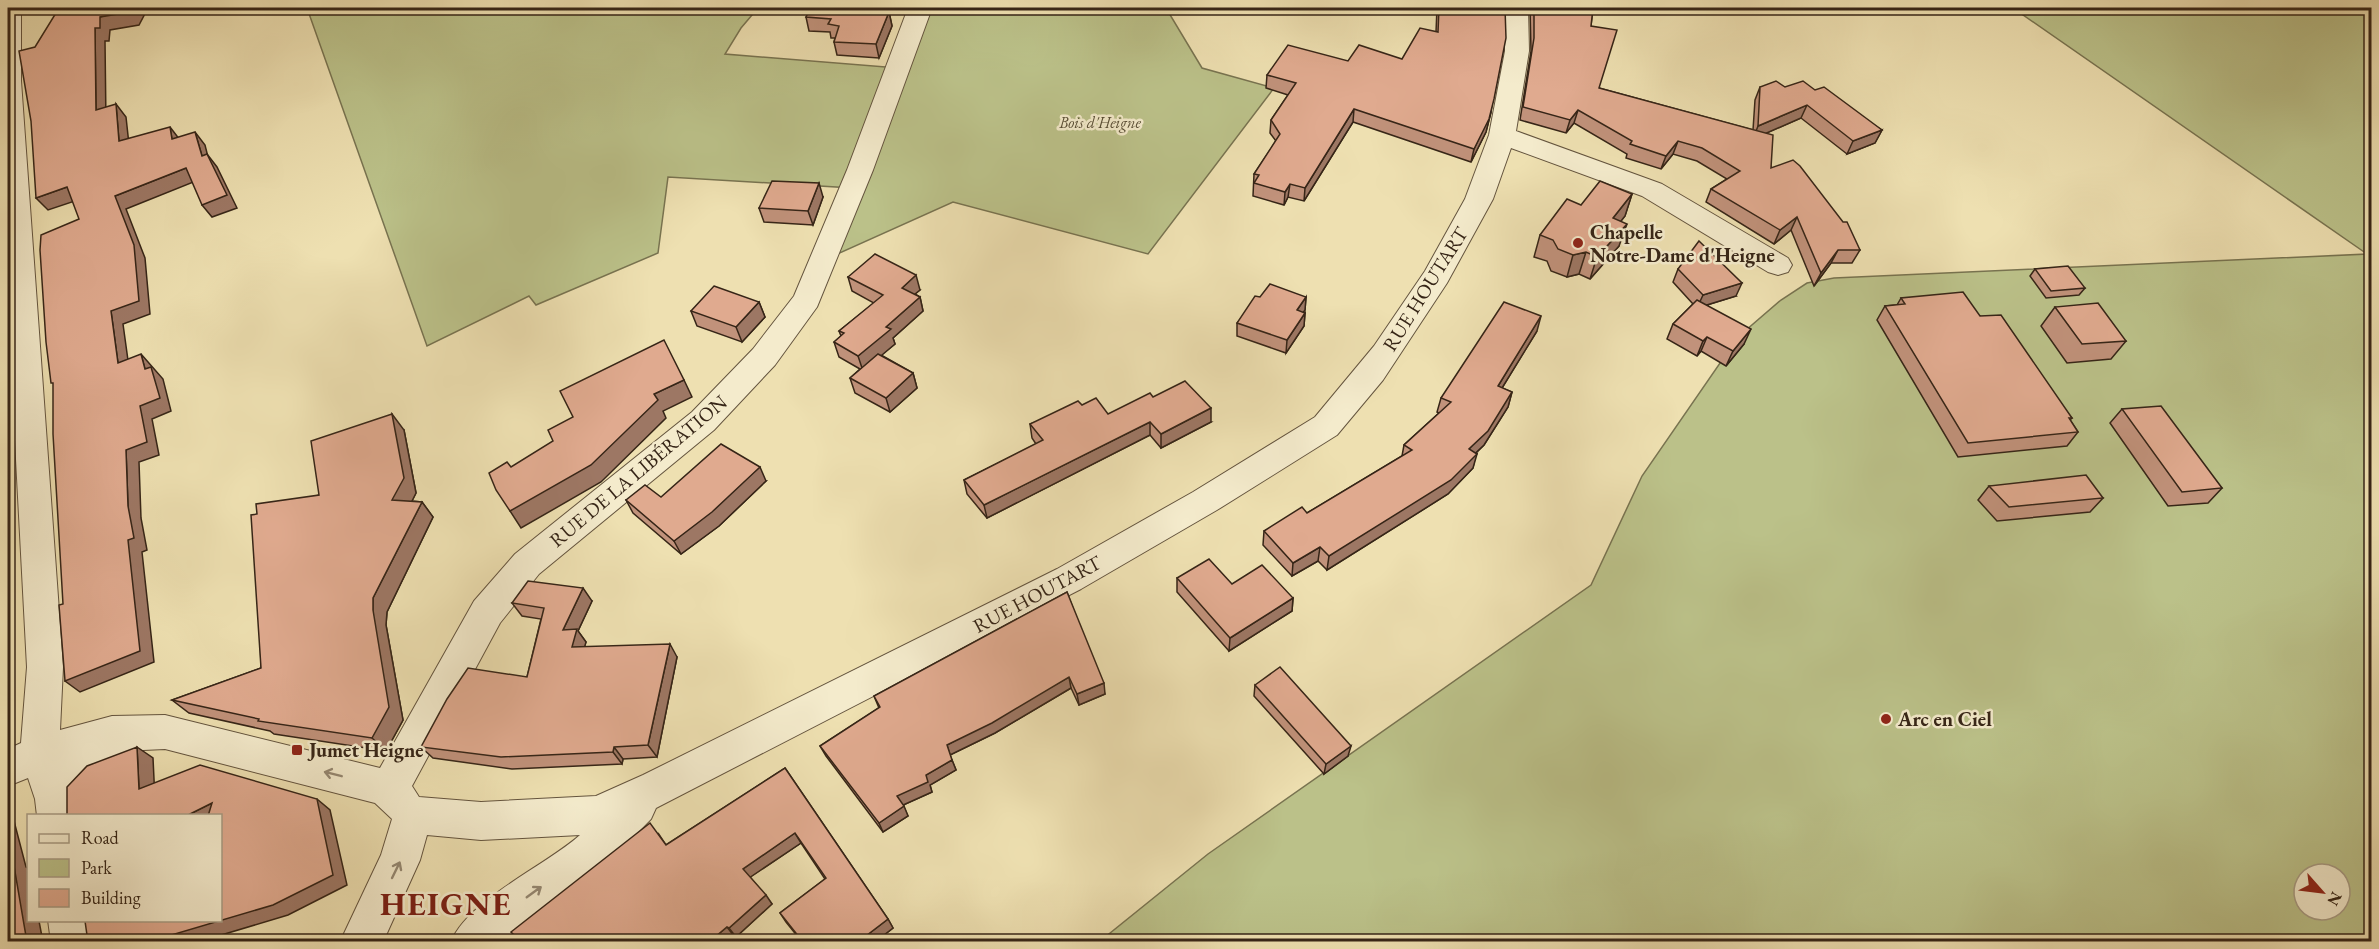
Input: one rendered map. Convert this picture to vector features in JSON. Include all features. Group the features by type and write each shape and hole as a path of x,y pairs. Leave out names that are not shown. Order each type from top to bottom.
{"street":[{"path":"10,8 8,81 45,667 24,760 56,807 79,772 118,743 165,732"},
{"name":"RUE DE LA LIBÉRATION","path":"361,942 400,861 401,802 487,612 527,564 704,421 764,357 807,300 860,170 920,8"},
{"name":"RUE HOUTART","path":"165,732 372,783 401,802 481,821 598,815 657,788 1069,579 1205,501 1326,426 1372,372 1437,276 1479,198 1502,135 1516,51 1516,8"},
{"path":"1502,135 1652,190 1778,265"},
{"path":"24,760 112,733 165,732"},
{"path":"472,942 501,917 592,851 657,788"},
{"path":"69,922 72,942"}],"green space":[{"name":"Bois d'Heigne","path":"307,8 758,8 741,28 725,54 898,68 920,8 1166,8 1202,68 1274,88 1148,254 953,202 824,260 852,188 668,177 658,253 536,305 529,296 427,346"},
{"name":"Arc en Ciel","path":"2013,8 2371,8 2371,941 1099,942 1208,854 1591,585 1642,476 1738,337 1781,300 1807,283 1834,278 2367,254"}],"building":[{"path":"59,8 132,8 130,12 100,17 100,28 95,28 96,110 116,104 119,141 170,127 172,139 195,132 202,156 207,154 227,195 202,205 186,168 115,196 134,245 139,301 111,311 118,363 141,354 145,369 151,367 160,398 140,406 147,442 126,450 128,506 134,538 128,540 140,651 65,681 59,605 63,604 53,434 53,383 51,383 46,342 40,250 41,235 79,219 67,187 36,198 31,121 19,51 35,47"},
{"path":"811,8 870,8 869,10 889,12 876,44 834,42 839,26 828,24 831,19 806,17"},
{"path":"1439,8 1505,8 1506,38 1494,99 1489,119 1474,149 1354,109 1305,188 1290,184 1285,192 1254,183 1259,175 1254,174 1280,134 1271,120 1296,83 1267,75 1288,45 1348,61 1359,45 1402,59 1420,28 1438,32"},
{"path":"1534,8 1593,8 1591,26 1617,30 1599,88 1773,135 1771,168 1793,160 1800,166 1843,222 1847,222 1860,250 1838,250 1821,273 1797,217 1780,230 1711,189 1740,171 1702,148 1678,141 1666,156 1630,144 1632,141 1578,110 1570,120 1523,107 1534,38"},
{"path":"1776,81 1785,87 1803,81 1815,90 1824,87 1882,130 1853,141 1807,105 1758,126 1760,87"},
{"path":"772,181 819,183 808,211 759,208"},
{"path":"1600,181 1632,194 1613,218 1627,224 1597,257 1586,252 1573,255 1558,249 1553,240 1540,235 1567,199 1581,205"},
{"path":"1699,241 1742,283 1703,295 1678,269"},
{"path":"875,254 916,275 902,288 920,297 886,327 891,329 858,356 834,342 844,333 839,331 883,295 848,277"},
{"path":"2068,266 2085,288 2051,291 2035,269"},
{"path":"1270,284 1306,297 1297,310 1305,313 1287,340 1237,323 1255,296 1260,297"},
{"path":"714,286 759,302 736,327 691,311"},
{"path":"1963,292 1980,316 2001,315 2072,418 2069,418 2078,432 1968,443 1885,306 1905,304 1901,298"},
{"path":"1697,300 1751,329 1733,351 1707,337 1703,341 1673,324"},
{"path":"1504,302 1541,316 1498,386 1512,392 1488,431 1469,449 1477,454 1451,480 1329,556 1320,547 1293,563 1264,531 1302,507 1307,513 1412,450 1404,445 1451,402 1441,398"},
{"path":"2098,303 2126,341 2082,344 2055,307"},
{"path":"664,340 684,380 654,394 658,400 591,465 510,511 496,490 489,473 507,462 511,467 553,441 548,430 573,417 560,391"},
{"path":"878,354 913,373 886,398 850,378"},
{"path":"1185,381 1211,408 1161,434 1150,422 984,505 964,480 1043,440 1030,424 1078,401 1082,405 1096,398 1108,414 1150,393 1153,397"},
{"path":"2161,406 2222,488 2182,492 2122,409"},
{"path":"392,414 404,478 392,500 422,502 373,598 389,707 372,738 258,721 259,719 172,700 261,668 251,515 257,514 256,504 319,495 311,441"},
{"path":"721,444 760,467 712,512 674,541 626,500 645,485 661,497"},
{"path":"2086,475 2103,498 2009,507 1989,486"},
{"path":"1209,559 1232,584 1262,565 1293,598 1230,638 1177,578"},
{"path":"528,581 583,588 563,630 577,629 572,647 670,644 648,745 614,747 613,752 501,757 421,747 447,699 468,668 527,677 544,608 512,603"},
{"path":"1067,592 1104,683 1077,694 1069,677 992,723 947,745 952,760 926,775 928,782 897,796 904,806 879,823 820,746 880,707 874,696"},
{"path":"1280,667 1351,746 1326,764 1255,685"},
{"path":"137,747 139,789 200,765 317,799 333,875 273,905 222,920 222,814 209,814 212,803 190,814 67,814 67,787 87,766"},
{"path":"785,768 888,919 858,942 803,942 780,913 826,878 795,833 743,869 766,895 729,928 727,927 709,942 521,942 511,932 650,823 666,845"},
{"path":"8,855 9,862 13,860 27,942 8,942"},
{"path":"85,922 216,922 168,936 169,942 88,942"}],"place":[{"name":"Chapelle Notre-Dame d'Heigne","path":"1578,243"},
{"name":"Arc en Ciel","path":"1886,719"},
{"name":"Jumet Heigne","path":"297,750"}],"district":[{"name":"HEIGNE","path":"446,904"}]}
